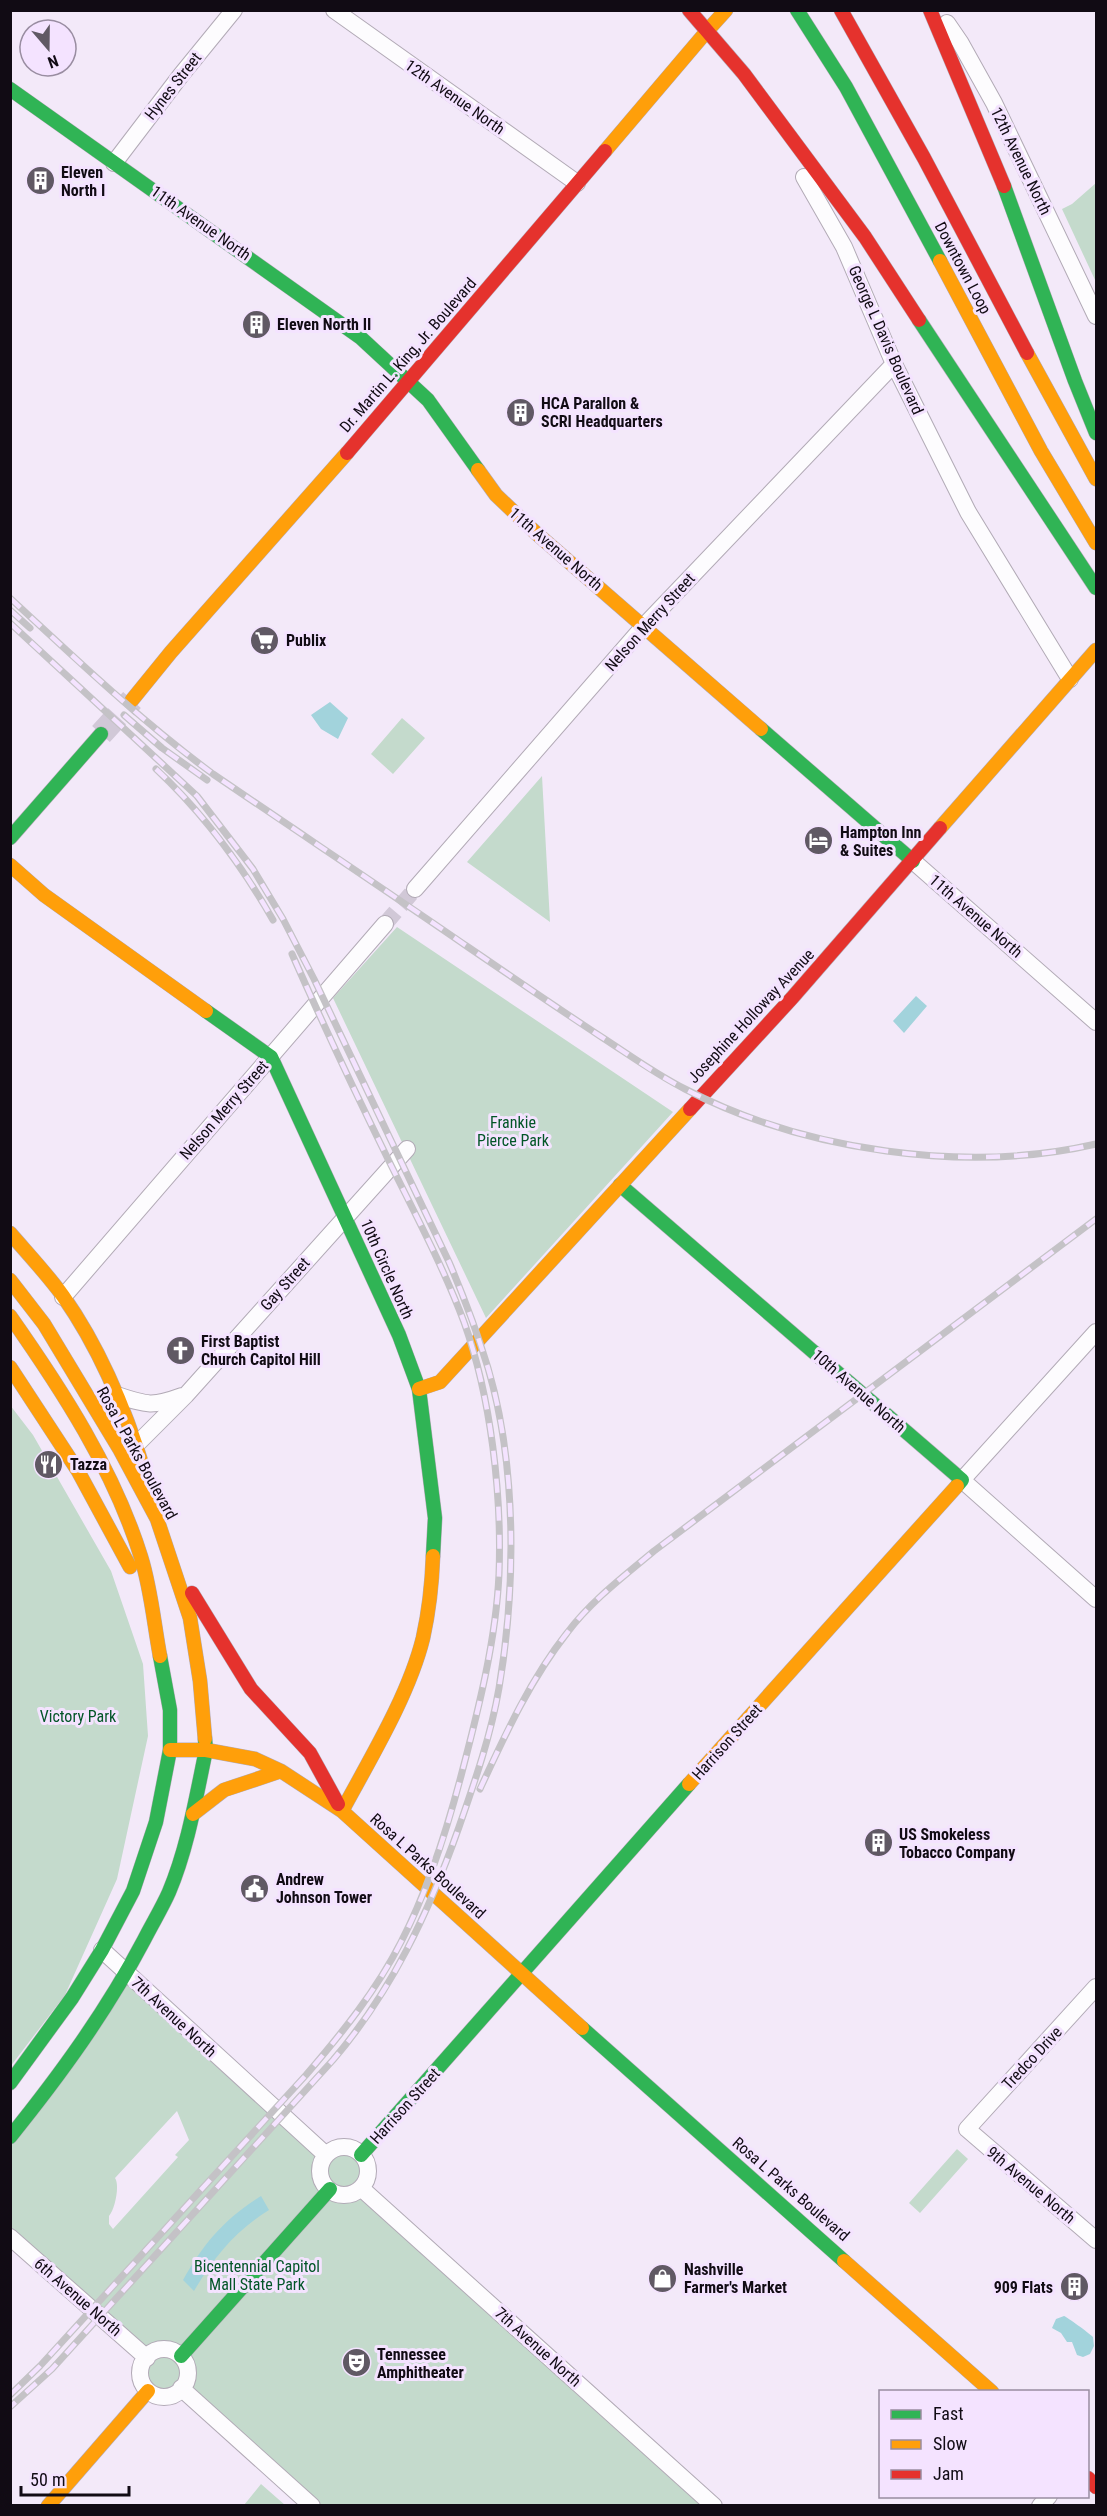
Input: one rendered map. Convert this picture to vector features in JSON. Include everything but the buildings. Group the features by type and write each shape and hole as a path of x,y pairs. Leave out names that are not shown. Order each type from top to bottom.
{"main road":[{"name":"George L Davis Boulevard","path":"689,10 744,74"},
{"name":"Dr. Martin L. King, Jr. Boulevard","path":"132,700 178,644 409,382 726,10"},
{"path":"788,10 807,23"},
{"name":"Downtown Loop","path":"797,10 853,98 1006,386 1096,543"},
{"name":"Downtown Loop","path":"841,10 918,147 1067,429 1096,479"},
{"path":"930,10 1019,222 1078,391 1096,433"},
{"path":"744,74 865,237 1096,588"},
{"name":"11th Avenue North","path":"10,89 361,338 428,400 496,495 536,533 913,861"},
{"name":"Josephine Holloway Avenue","path":"419,1389 440,1382 792,998 1096,650"},
{"path":"10,838 101,734"},
{"name":"10th Circle North","path":"10,865 47,897 271,1057 399,1335 419,1389 435,1518 431,1596 422,1641 405,1686 389,1723 342,1810"},
{"name":"10th Avenue North","path":"620,1185 962,1480"},
{"path":"10,1233 63,1297 108,1371 137,1444 157,1519"},
{"name":"Rosa L Parks Boulevard","path":"10,1281 44,1324 120,1450 157,1519 168,1546 190,1618 200,1682 206,1750 255,1759 281,1771 342,1810 522,1974 991,2390"},
{"path":"10,1316 68,1404 115,1491 142,1559 170,1710 170,1750 156,1822 134,1891 102,1950 72,1998 10,2083"},
{"path":"10,1367 82,1478 150,1605"},
{"name":"Harrison Street","path":"362,2155 962,1480"},
{"path":"168,1546 202,1613 243,1677 251,1689 310,1753 342,1810"},
{"path":"10,2137 87,2036 126,1972 169,1892 193,1814 206,1750 170,1750"},
{"path":"193,1814 214,1796 230,1787 281,1771"},
{"path":"181,2356 330,2189"},
{"path":"48,2505 148,2391"}],"street":[{"name":"Hynes Street","path":"114,162 180,75 234,10"},
{"name":"12th Avenue North","path":"334,10 577,183"},
{"name":"12th Avenue North","path":"938,10 960,42 993,103 1096,316"},
{"name":"George L Davis Boulevard","path":"744,74 844,247 894,364 971,518 1070,679"},
{"name":"Nelson Merry Street","path":"415,889 644,626 894,364"},
{"name":"11th Avenue North","path":"913,861 1096,1022"},
{"name":"Nelson Merry Street","path":"63,1297 385,924"},
{"name":"Gay Street","path":"137,1444 186,1395 407,1149"},
{"name":"Harrison Street","path":"962,1480 1096,1332"},
{"path":"117,1395 147,1405 164,1403 186,1395"},
{"name":"10th Avenue North","path":"962,1480 1096,1599"},
{"name":"7th Avenue North","path":"102,1950 326,2155"},
{"name":"Tredco Drive","path":"967,2129 1096,1987"},
{"name":"9th Avenue North","path":"967,2129 1094,2232"},
{"path":"345,2147 362,2155 368,2170 367,2179 362,2188 350,2194 343,2194 330,2189 323,2181 321,2164 326,2155 345,2147"},
{"name":"7th Avenue North","path":"362,2188 714,2505"},
{"name":"6th Avenue North","path":"10,2237 147,2358"},
{"path":"160,2349 171,2350 181,2356 188,2372 181,2388 166,2397 155,2396 148,2391 140,2375 141,2367 147,2358 160,2349"},
{"path":"181,2388 312,2505"}],"green space":[{"path":"1096,183 1096,282 1062,209 1072,204"},
{"path":"402,718 425,738 393,774 371,754"},
{"path":"542,776 550,922 467,862"},
{"name":"Frankie Pierce Park","path":"397,927 673,1112 486,1318 333,998"},
{"name":"Victory Park","path":"10,1405 33,1435 111,1571 143,1664 148,1736 117,1879 65,1995 10,2067"},
{"name":"Bicentennial Capitol Mall State Park","path":"127,1972 332,2151 349,2149 362,2156 367,2169 364,2185 714,2505 312,2505 176,2393 161,2395 149,2390 142,2379 142,2364 11,2237 11,2137","holes":["177,2111 189,2140 175,2155 178,2157 113,2229 109,2224 109,2216 116,2197 115,2178"]},
{"path":"957,2149 968,2159 920,2213 909,2203"},
{"path":"261,2484 285,2505 244,2505"}],"water":[{"path":"330,702 348,718 338,739 321,729 311,715"},
{"path":"916,996 927,1006 904,1033 893,1021"},
{"path":"261,2196 269,2210 226,2246 194,2291 183,2280 207,2243 236,2213"},
{"path":"1064,2316 1093,2337 1094,2346 1090,2354 1083,2357 1077,2355 1072,2342 1067,2342 1061,2333 1052,2328 1056,2319"}],"tunnel":[{"path":"101,734 132,700"},
{"path":"385,924 415,889"}],"railway":[{"path":"10,598 134,711 213,774 567,1014 685,1089 731,1110 781,1128 833,1142 886,1151 940,1156 994,1157 1046,1153 1096,1144"},
{"path":"10,610 30,628"},
{"path":"10,623 197,796 253,869 283,919 449,1262 470,1315 488,1368 497,1406 509,1486 511,1527 509,1609 496,1706 477,1775 459,1827 435,1890 407,1950 373,2006 333,2060 52,2369 10,2407"},
{"path":"124,715 162,748 207,780"},
{"path":"156,769 190,803 220,840 248,879 273,920"},
{"path":"10,2395 40,2366 306,2075 369,1995 401,1942 436,1861 461,1776 485,1676 497,1599 499,1512 488,1414 473,1351 456,1301 438,1260 350,1081 292,954"},
{"path":"480,1789 509,1728 541,1670 576,1621 597,1600 654,1551 1096,1219"}],"traffic: fast":[{"path":"797,10 846,87 940,261"},
{"path":"10,89 361,338 428,400 478,470"},
{"path":"1004,186 1096,433"},
{"path":"919,320 1096,588"},
{"path":"761,729 913,861"},
{"path":"10,838 101,734"},
{"path":"206,1011 271,1057 399,1335 419,1389 435,1518 433,1556"},
{"path":"620,1185 962,1480 957,1486"},
{"path":"10,2083 72,1998 102,1950 133,1891 156,1822 170,1750 170,1710 160,1656"},
{"path":"10,2137 47,2090 98,2018 129,1967 166,1898 176,1875 191,1822 206,1750 205,1739"},
{"path":"361,2155 689,1784"},
{"path":"582,2028 844,2261"},
{"path":"181,2356 330,2189"}],"traffic: slow":[{"path":"707,31 726,10"},
{"path":"605,151 707,31"},
{"path":"940,261 1041,451 1096,543"},
{"path":"1027,353 1096,479"},
{"path":"132,700 171,652 347,453"},
{"path":"478,470 496,495 536,533 761,729"},
{"path":"940,828 1096,650"},
{"path":"10,865 44,895 206,1011"},
{"path":"419,1389 440,1382 690,1109"},
{"path":"10,1233 57,1288 101,1359 130,1427 145,1474"},
{"path":"10,1280 44,1324 120,1450 157,1519 190,1618 200,1681 205,1739"},
{"path":"10,1316 49,1373 85,1432 116,1493 141,1557 150,1594 160,1656"},
{"path":"10,1367 78,1471 130,1567"},
{"path":"689,1784 957,1486"},
{"path":"342,1811 399,1704 417,1660 427,1618 433,1556"},
{"path":"170,1750 206,1750 255,1759 281,1771 342,1811 582,2028"},
{"path":"193,1814 224,1790 281,1771"},
{"path":"844,2261 990,2390"},
{"path":"48,2506 148,2391"}],"traffic: jam":[{"path":"689,10 744,74"},
{"path":"841,10 924,158 1027,353"},
{"path":"930,10 1004,186"},
{"path":"744,74 865,237 919,320"},
{"path":"347,453 605,151"},
{"path":"690,1109 792,998 940,828"},
{"path":"192,1593 251,1689 310,1753 338,1804"},
{"path":"1089,2479 1096,2487"}],"place":[{"name":"Eleven North I","path":"40,181"},
{"name":"Eleven North II","path":"256,324"},
{"name":"HCA Parallon & SCRI Headquarters","path":"520,412"},
{"name":"Publix","path":"265,640"},
{"name":"Hampton Inn & Suites","path":"819,841"},
{"name":"First Baptist Church Capitol Hill","path":"180,1350"},
{"name":"Tazza","path":"49,1464"},
{"name":"US Smokeless Tobacco Company","path":"878,1843"},
{"name":"Andrew Johnson Tower","path":"255,1888"},
{"name":"Nashville Farmer's Market","path":"663,2278"},
{"name":"909 Flats","path":"1074,2287"},
{"name":"Tennessee Amphitheater","path":"356,2363"}]}
